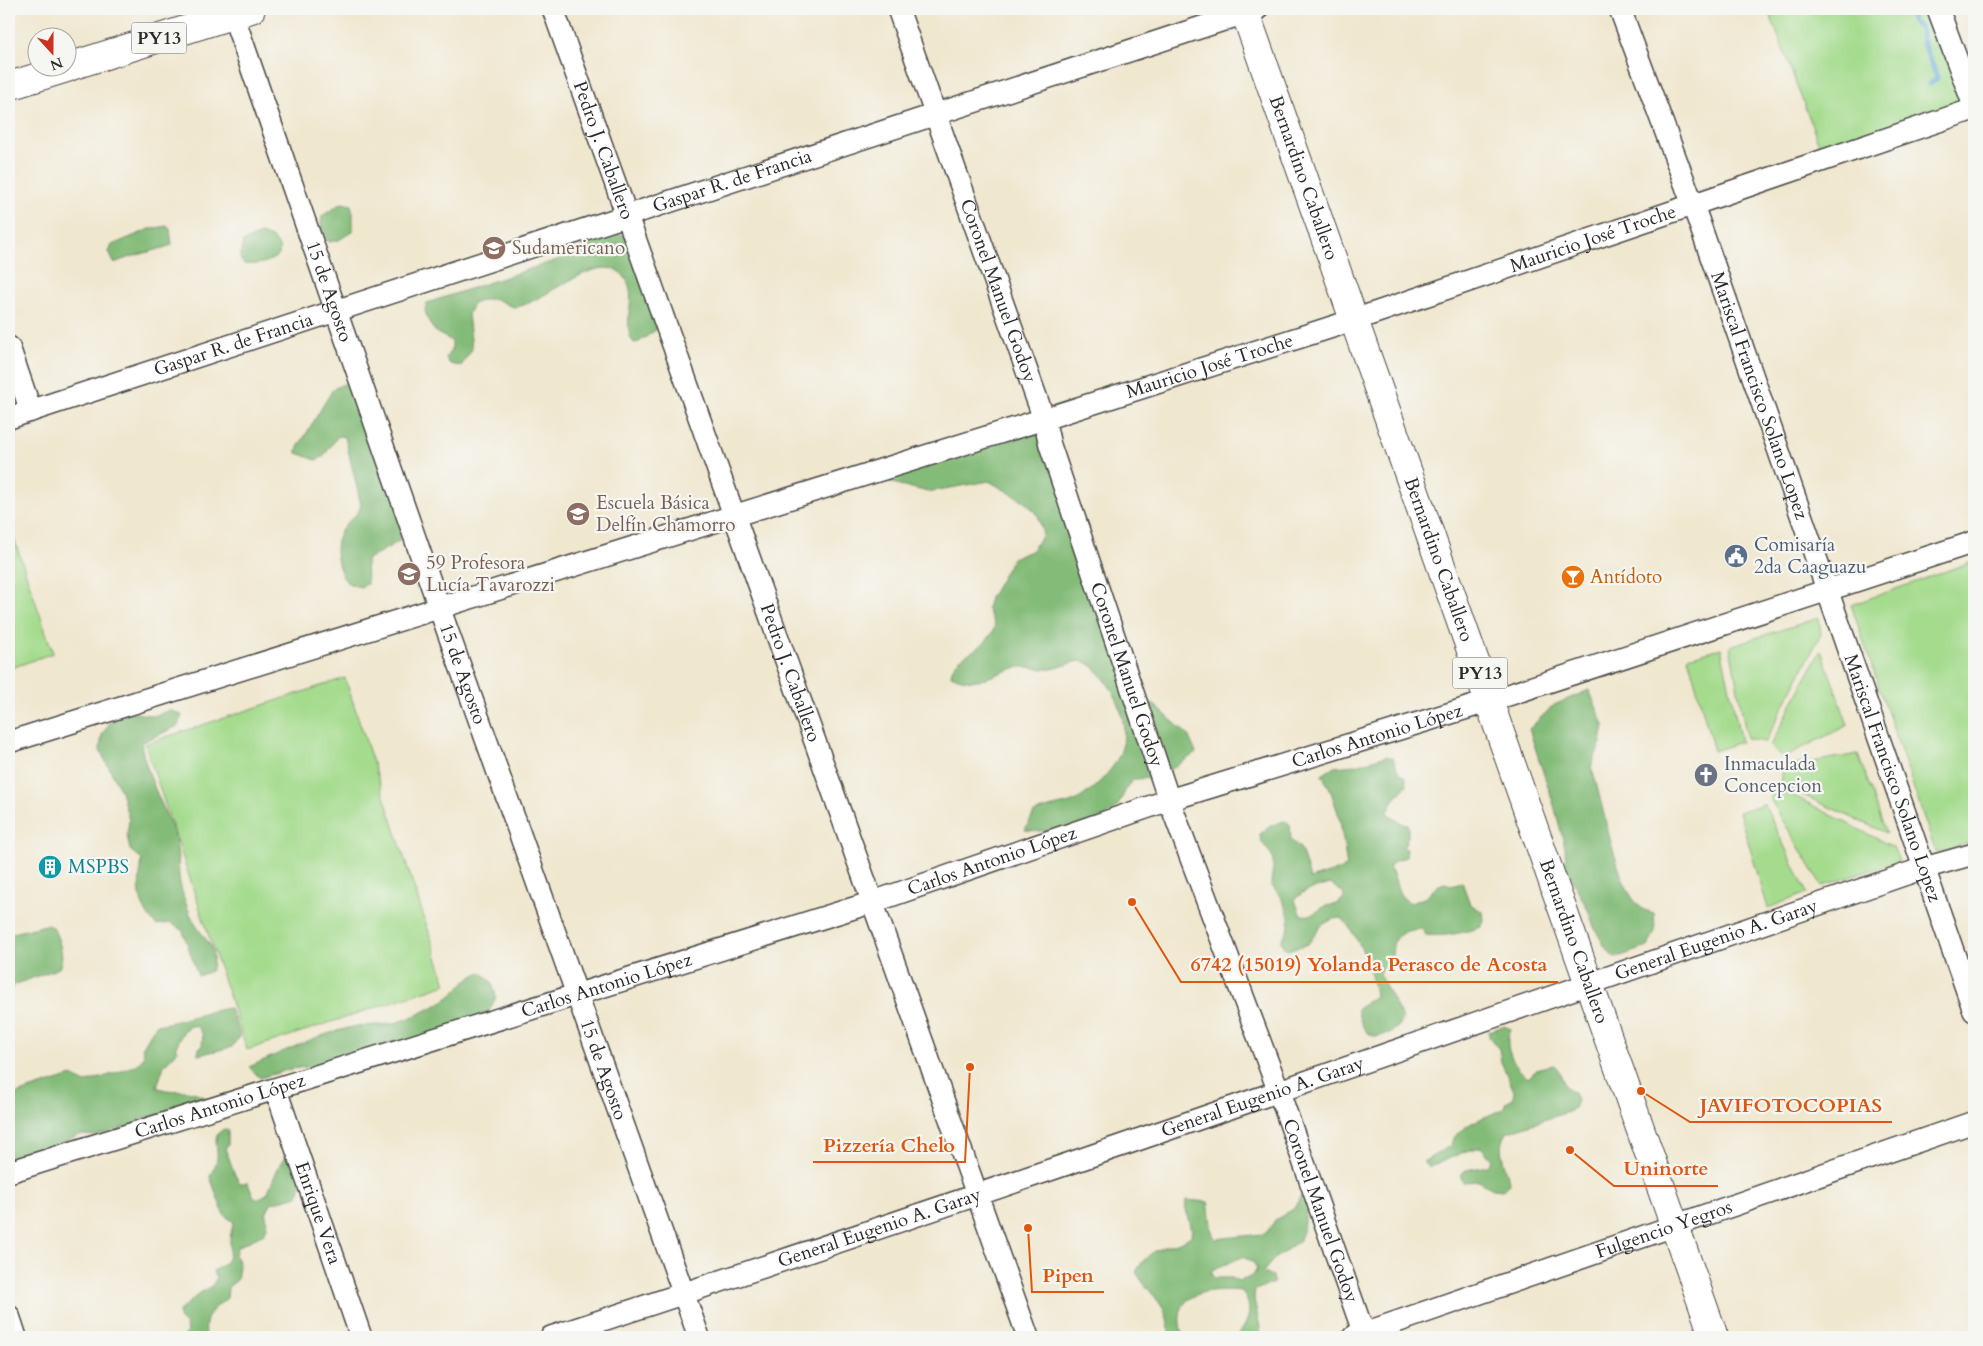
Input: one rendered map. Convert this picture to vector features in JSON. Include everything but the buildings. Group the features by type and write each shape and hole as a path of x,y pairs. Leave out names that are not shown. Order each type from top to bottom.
{"highway":[{"name":"Bernardino Caballero","path":"1249,10 1354,320 1714,1337"},
{"name":"PY13","path":"78,63 238,11"},
{"name":"PY13","path":"9,86 33,78"}],"street":[{"name":"Pedro J. Caballero","path":"554,9 1028,1337"},
{"name":"Coronel Manuel Godoy","path":"898,9 1044,419 1050,445 1169,800 1279,1092 1361,1336"},
{"name":"Mariscal Francisco Solano Lopez","path":"1620,9 1693,205 1974,1011"},
{"path":"1938,9 1974,108"},
{"name":"Gaspar R. de Francia","path":"9,418 628,216 1249,10"},
{"name":"15 de Agosto","path":"238,11 336,312 699,1337"},
{"name":"Mauricio José Troche","path":"9,742 1044,419 1354,320 1974,108"},
{"path":"9,347 31,411"},
{"name":"Carlos Antonio López","path":"9,1172 873,902 1169,800 1490,700 1974,542"},
{"name":"General Eugenio A. Garay","path":"551,1337 978,1195 1924,868 1974,854"},
{"name":"Enrique Vera","path":"276,1090 361,1337"},
{"name":"Fulgencio Yegros","path":"1361,1336 1673,1225 1974,1122"},
{"path":"9,1316 16,1337"}],"green space":[{"path":"1768,9 1931,9 1965,101 1821,150"},
{"path":"342,203 351,205 353,231 339,240 329,242 322,230 322,216"},
{"path":"167,226 170,229 172,245 114,263 109,252 112,245 150,229"},
{"path":"616,233 626,236 657,329 639,342 634,343 630,337 628,322 630,290 628,283 619,272 606,268 591,271 528,303 516,307 492,299 473,304 468,314 472,349 461,366 450,364 446,358 452,348 452,342 433,328 425,310 427,303 557,260 585,243"},
{"path":"260,234 275,240 279,246 279,255 263,263 244,264 240,259 243,242"},
{"path":"348,382 354,387 405,527 398,542 366,560 367,584 362,587 354,586 345,580 341,574 336,551 337,540 343,528 357,513 361,505 345,437 338,436 323,457 316,460 297,453 297,449 333,389"},
{"path":"1036,429 1092,562 1117,605 1116,637 1137,682 1129,722 1133,731 1143,731 1144,721 1151,702 1188,735 1196,753 1157,778 1134,779 1118,805 1111,813 1101,819 1089,824 1048,831 1025,830 1034,813 1070,803 1088,792 1100,782 1120,753 1124,738 1122,716 1118,702 1110,687 1092,666 1080,661 1051,669 1020,667 978,680 961,679 951,675 953,667 957,662 984,643 995,626 987,608 990,598 1013,558 1031,551 1043,535 1038,515 1024,501 989,481 928,492 888,482 886,472"},
{"path":"9,524 53,653 9,669"},
{"path":"1974,561 1974,842 1936,853 1851,605"},
{"path":"1819,618 1821,634 1765,742 1747,739 1730,646"},
{"path":"1721,648 1741,742 1714,751 1688,657"},
{"path":"1821,650 1848,725 1782,758 1770,746"},
{"path":"345,678 446,984 247,1050 145,744"},
{"path":"1589,690 1604,725 1601,742 1591,767 1611,844 1625,884 1634,900 1643,909 1654,913 1655,931 1648,947 1614,958 1605,947 1594,927 1589,912 1566,867 1565,847 1554,805 1529,729 1554,705"},
{"path":"170,710 182,715 178,726 141,743 147,767 174,834 180,881 188,910 197,927 209,943 213,955 211,971 198,976 183,931 171,923 156,925 145,910 139,887 142,860 130,850 127,835 129,820 121,791 100,750 102,735 111,721 123,711 154,716"},
{"path":"1858,754 1886,833 1781,785 1783,767"},
{"path":"1386,756 1393,758 1399,773 1406,778 1407,785 1396,797 1387,813 1401,823 1408,824 1408,836 1403,849 1407,849 1406,857 1394,861 1389,867 1402,897 1412,903 1426,897 1437,886 1444,883 1451,885 1462,882 1470,904 1483,912 1484,920 1481,927 1460,933 1426,935 1422,929 1418,929 1410,930 1396,939 1393,944 1391,957 1379,974 1403,1019 1396,1029 1382,1036 1371,1035 1361,1022 1357,1009 1375,996 1365,956 1344,920 1341,918 1333,919 1322,925 1308,944 1288,950 1284,948 1281,941 1288,928 1289,916 1281,898 1271,885 1273,860 1260,838 1260,834 1272,825 1284,821 1290,825 1291,840 1301,849 1310,879 1347,867 1340,819 1330,789 1322,775 1334,767 1356,765","holes":["1331,884 1343,893 1344,897 1339,903 1326,906 1307,915 1300,914 1295,900 1302,893"]},
{"path":"1779,788 1893,847 1899,861 1822,886 1769,797"},
{"path":"1764,804 1807,893 1768,908 1739,812"},
{"path":"46,925 53,927 59,942 62,958 59,968 14,985 9,994 9,934"},
{"path":"481,972 492,982 496,997 489,1011 459,1028 338,1063 291,1069 260,1078 249,1067 298,1045 336,1031 355,1027 390,1024 409,1018 445,1000 465,982"},
{"path":"230,1008 240,1035 232,1047 198,1055 199,1048 202,1046 203,1035 197,1026 188,1027 175,1049 178,1051 164,1065 157,1087 194,1092 207,1099 205,1107 166,1116 140,1119 135,1124 96,1136 79,1135 43,1152 9,1160 9,1100 13,1095 72,1076 85,1083 136,1065 144,1056 142,1048 156,1025"},
{"path":"1504,1026 1511,1029 1508,1043 1509,1050 1518,1068 1528,1078 1539,1068 1554,1065 1564,1084 1574,1093 1577,1100 1574,1108 1567,1112 1506,1133 1501,1146 1501,1152 1509,1184 1504,1190 1493,1189 1479,1181 1463,1182 1460,1175 1466,1170 1488,1166 1492,1160 1481,1147 1466,1151 1430,1167 1423,1162 1450,1146 1465,1127 1503,1109 1506,1102 1513,1098 1514,1091 1501,1062 1499,1049 1489,1037 1489,1031"},
{"path":"224,1129 228,1130 228,1145 225,1149 235,1175 240,1183 248,1183 254,1197 257,1199 267,1194 278,1168 287,1155 290,1155 303,1178 298,1196 271,1203 266,1213 267,1228 262,1235 237,1247 235,1254 239,1265 237,1280 228,1287 227,1298 209,1314 206,1324 206,1337 184,1337 187,1332 186,1325 180,1320 178,1312 200,1293 213,1285 216,1278 213,1271 226,1262 229,1257 234,1222 224,1215 210,1177 217,1160 216,1138"},
{"path":"1307,1195 1307,1210 1300,1240 1274,1259 1262,1273 1273,1276 1274,1283 1255,1290 1254,1299 1262,1337 1236,1337 1247,1321 1249,1309 1246,1297 1242,1291 1217,1290 1205,1292 1186,1301 1181,1310 1180,1322 1183,1337 1169,1337 1163,1308 1136,1272 1148,1256 1154,1252 1191,1236 1192,1231 1185,1205 1186,1200 1208,1202 1212,1232 1215,1239 1263,1234 1268,1231 1275,1220 1295,1208 1300,1197","holes":["1242,1257 1252,1261 1257,1268 1256,1271 1250,1277 1239,1281 1232,1278 1215,1278 1211,1274 1212,1270"]}],"waterway":[{"path":"1907,9 1914,23 1921,28 1921,35 1935,71 1937,78 1930,84"}],"place":[{"name":"Sudamericano","path":"494,248"},
{"name":"Escuela Básica Delfín Chamorro","path":"578,514"},
{"name":"Comisaría 2da Caaguazu","path":"1736,556"},
{"name":"59 Profesora Lucía Tavarozzi","path":"409,574"},
{"name":"Antídoto","path":"1573,577"},
{"name":"Inmaculada Concepcion","path":"1706,775"},
{"name":"MSPBS","path":"50,867"},
{"name":"6742 (15019) Yolanda Perasco de Acosta","path":"1132,902"},
{"name":"Pizzería Chelo","path":"970,1067"},
{"name":"JAVIFOTOCOPIAS","path":"1641,1091"},
{"name":"Uninorte","path":"1570,1150"},
{"name":"Pipen","path":"1028,1228"}]}
